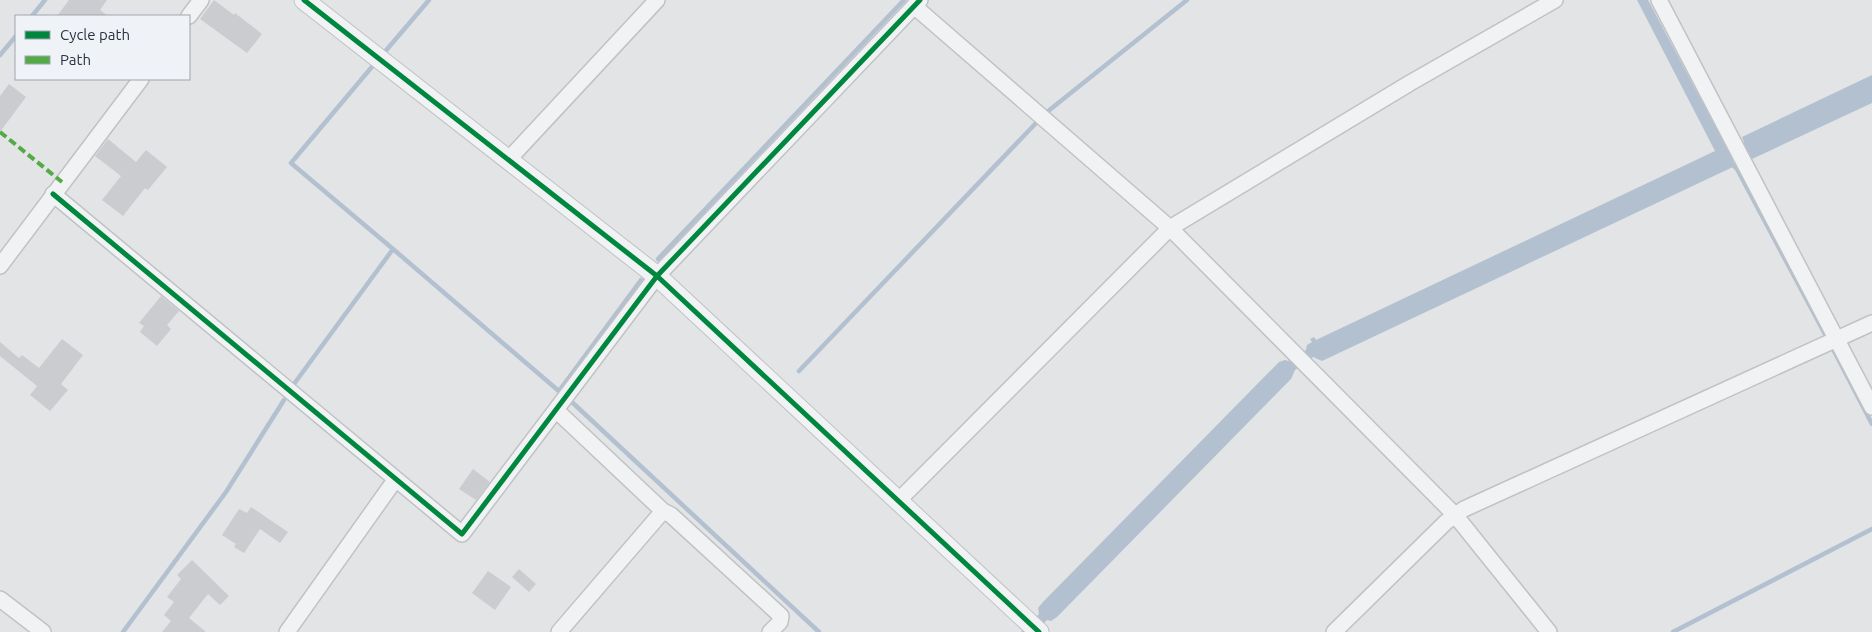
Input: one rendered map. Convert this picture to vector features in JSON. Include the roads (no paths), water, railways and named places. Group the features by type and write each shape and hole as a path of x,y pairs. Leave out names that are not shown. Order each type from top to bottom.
{"street":[{"path":"190,15 201,0"},
{"path":"304,0 657,276 1039,632"},
{"path":"509,159 656,0"},
{"path":"898,501 1170,228 1410,83 1555,0"},
{"path":"1659,0 1872,407"},
{"path":"53,194 462,534 657,276 917,3 1170,228 1455,515 1548,632"},
{"path":"0,266 140,80"},
{"path":"1334,632 1455,515 1464,509 1872,324"},
{"path":"564,401 663,511 671,515 781,616 780,622 770,632"},
{"path":"287,632 396,480"},
{"path":"559,632 663,511"},
{"path":"0,599 44,632"}],"water":[{"path":"1637,0 1648,0 1728,150 1744,142 1742,137 1872,75 1872,103 1752,159 1749,153 1733,161 1735,166 1322,361 1313,357 1295,370 1291,379 1057,617 1051,621 1047,620 1035,632 1021,632 1039,614 1038,608 1043,602 1279,362 1288,361 1306,350 1307,345 1312,342 1310,339 1314,337 1316,340 1715,151"}],"waterway":[{"path":"33,15 45,0"},
{"path":"383,54 429,0"},
{"path":"658,259 904,0"},
{"path":"1047,112 1187,0"},
{"path":"0,55 15,37"},
{"path":"376,62 291,163 393,249"},
{"path":"799,371 1037,122"},
{"path":"1732,164 1737,169 1826,336"},
{"path":"294,384 393,249 574,404 819,632"},
{"path":"559,391 641,280"},
{"path":"1834,351 1872,424"},
{"path":"123,632 226,492 284,400"},
{"path":"1673,632 1872,529"}]}
